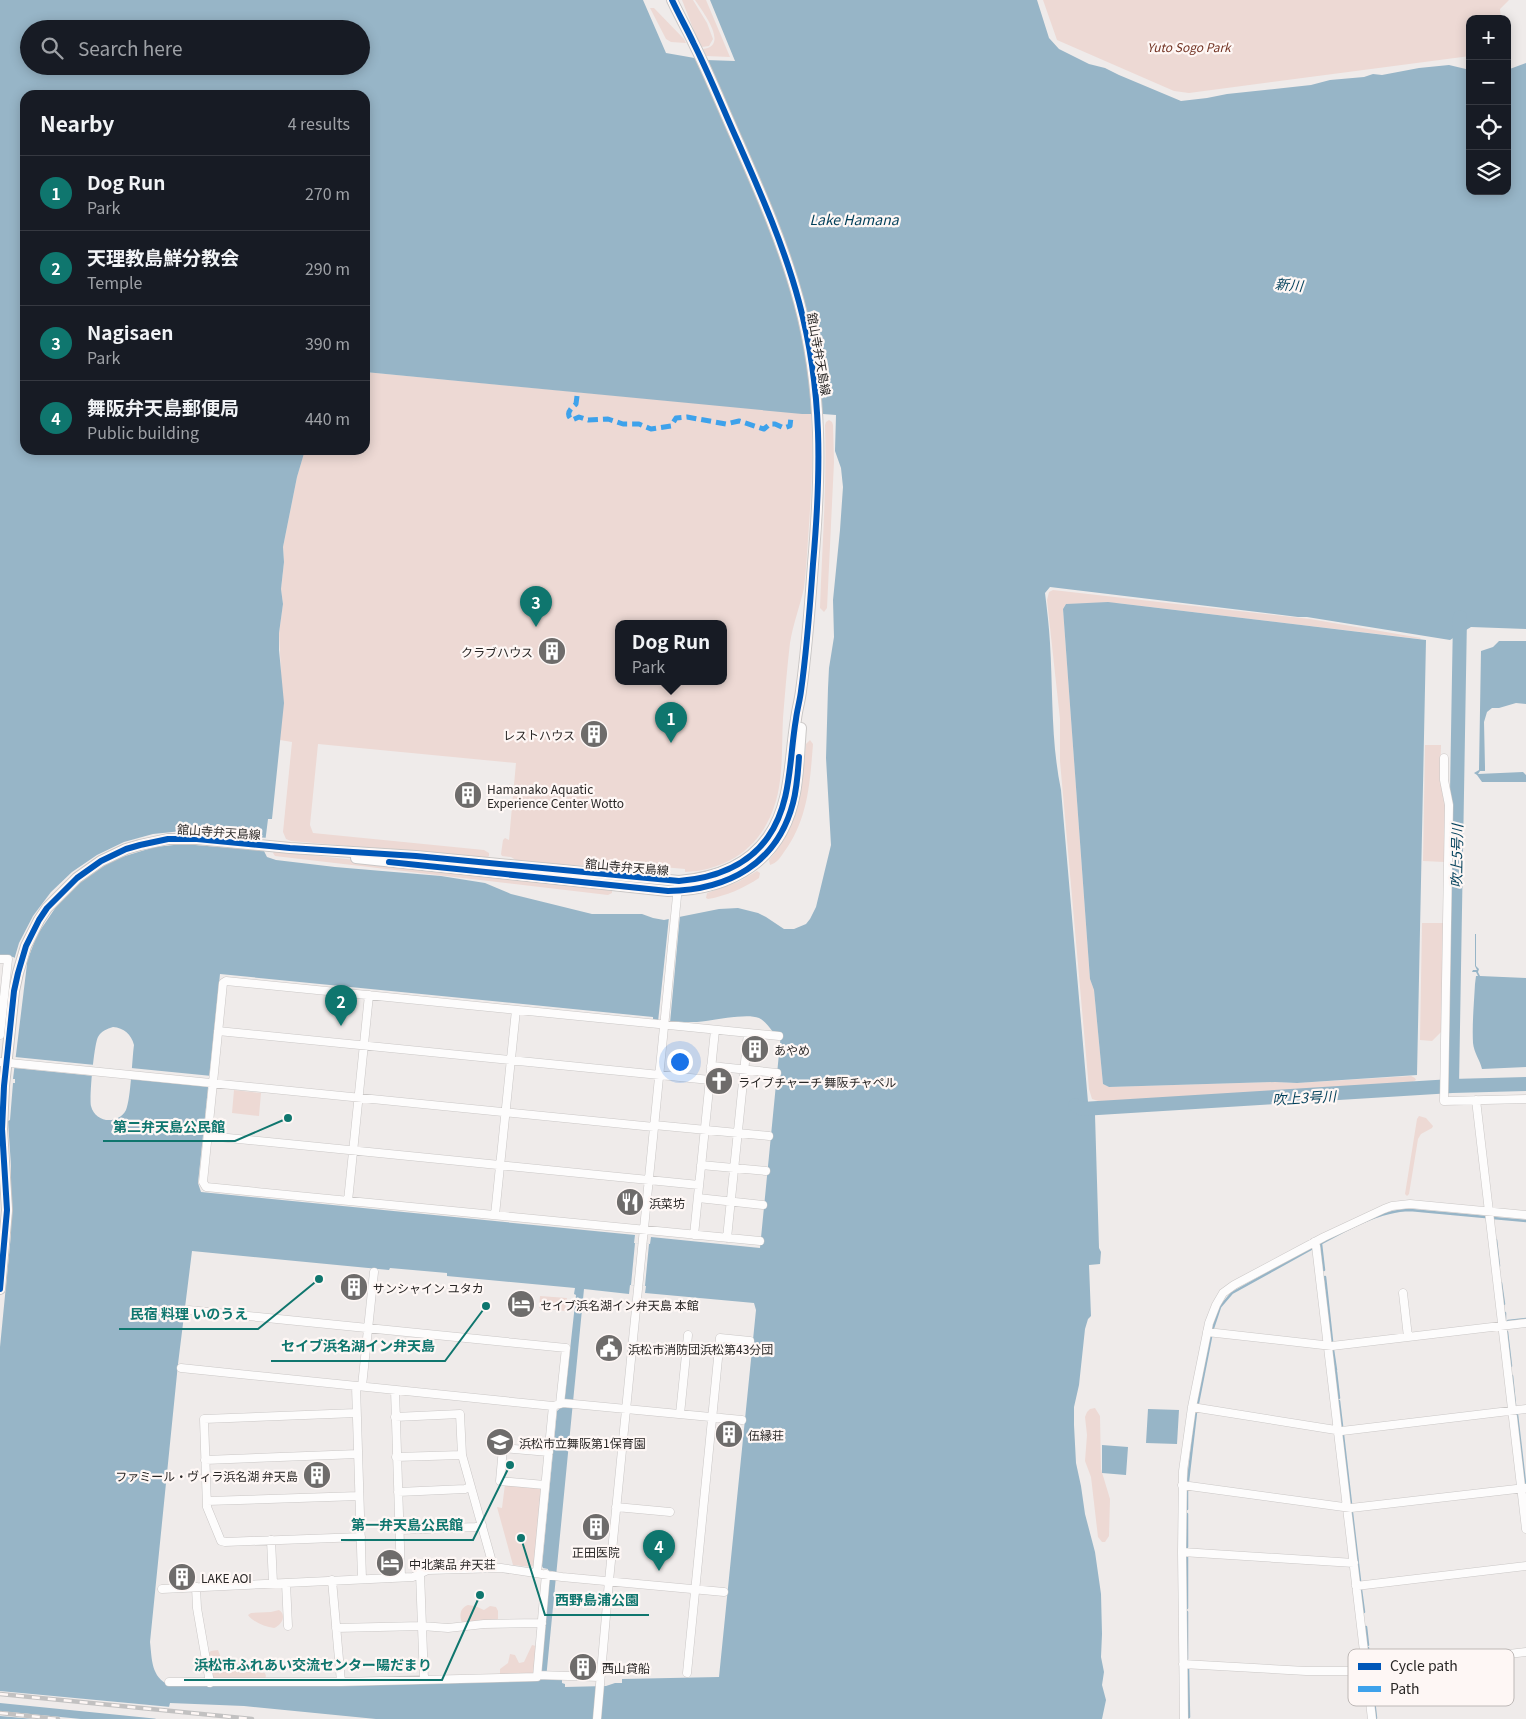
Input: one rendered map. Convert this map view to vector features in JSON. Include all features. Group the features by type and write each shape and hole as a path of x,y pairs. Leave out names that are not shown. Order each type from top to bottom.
{"main road":[{"name":"舘山寺弁天島線","path":"0,1289 6,1234 7,1196 2,1129 14,991 21,963 39,920 56,897 88,869 113,855 140,845 182,838 290,848 416,856 677,890 701,878 754,860 778,820 784,801 801,691 817,523 820,462 818,415 809,344 794,282 763,201 696,48 672,0"},
{"name":"舘山寺弁天島線","path":"678,0 696,48"}],"street":[{"path":"1444,758 1444,780 1449,805 1444,1101 1526,1099"},
{"path":"597,1719 677,890"},
{"path":"0,959 8,960 1,1010 0,1035"},
{"path":"760,1242 206,1187 203,1182 212,1083 223,983 226,981 664,1023 779,1036"},
{"path":"348,1201 369,995"},
{"path":"495,1215 516,1010"},
{"path":"694,1235 715,1030"},
{"path":"218,1031 710,1080"},
{"path":"727,1238 748,1033"},
{"path":"7,1063 769,1136"},
{"path":"711,1066 777,1072"},
{"path":"1476,1100 1512,1411 1524,1488 1526,1530"},
{"path":"208,1136 699,1184"},
{"path":"701,1165 766,1172"},
{"path":"698,1198 763,1205"},
{"path":"1184,1719 1182,1485 1192,1407 1207,1332 1216,1304 1228,1289 1353,1222 1384,1209 1401,1205 1526,1216"},
{"path":"1314,1242 1316,1246 1364,1649"},
{"path":"362,1579 356,1413 374,1272"},
{"path":"1403,1293 1408,1337"},
{"path":"188,1310 566,1348 558,1404 548,1452 537,1572"},
{"path":"1207,1332 1328,1345 1526,1323"},
{"path":"680,1414 688,1335"},
{"path":"687,1673 720,1338 750,1341"},
{"path":"182,1368 395,1390 742,1420"},
{"path":"395,1390 401,1577"},
{"path":"1192,1407 1342,1431 1526,1409"},
{"path":"356,1413 204,1419 205,1460 207,1501 221,1541 361,1537"},
{"path":"395,1417 460,1414 462,1455 492,1568"},
{"path":"500,1481 503,1448 548,1452"},
{"path":"205,1460 358,1454"},
{"path":"396,1457 462,1455"},
{"path":"490,1480 545,1486"},
{"path":"1182,1485 1347,1508 1524,1488"},
{"path":"398,1492 471,1488"},
{"path":"207,1501 359,1496"},
{"path":"616,1507 670,1512"},
{"path":"399,1530 476,1527 482,1525"},
{"path":"271,1540 273,1583"},
{"path":"1182,1552 1354,1563"},
{"path":"1356,1586 1526,1566"},
{"path":"162,1589 401,1577 413,1576 428,1570 492,1568 724,1592"},
{"path":"420,1573 424,1680"},
{"path":"541,1675 542,1623 546,1574"},
{"path":"332,1580 342,1682"},
{"path":"286,1583 288,1626"},
{"path":"196,1587 197,1608 210,1683"},
{"path":"336,1628 422,1626 448,1628 484,1624 542,1623"},
{"path":"1183,1664 1306,1671 1348,1670"},
{"path":"169,1682 342,1682 537,1677 541,1675 600,1680"},
{"path":"1370,1706 1372,1719"}],"green space":[{"path":"682,0 693,0 707,23 713,39 709,46 702,47 698,41"},
{"path":"695,0 706,0 730,57 706,56 703,49 711,46 714,42 714,35 708,20"},
{"name":"Yuto Sogo Park","path":"1043,0 1509,0 1500,9 1501,15 1466,15 1466,57 1189,93 1174,91 1057,40"},
{"path":"650,8 654,8 686,43 671,42 666,39"},
{"path":"370,372 811,414 812,476 804,588 790,643 779,786 772,812 759,836 742,853 732,859 721,865 697,871 685,872 685,869 652,866 651,870 644,873 609,867 519,862 501,854 503,840 505,838 509,840 516,763 318,744 310,825 313,833 484,850 489,853 489,856 487,858 291,841 286,839 283,832 292,742 280,740 281,672 279,633 283,604 281,589 284,562 283,547 297,477 304,455 370,455"},
{"path":"829,420 833,425 834,462 827,608 824,612 820,608 825,494 825,425"},
{"path":"1053,590 1310,619 1421,638 1117,603 1066,604 1063,609 1090,979 1094,990 1103,1084 1109,1087 1297,1083 1411,1076 1416,1080 1411,1083 1101,1102 1092,1099 1089,1089 1060,761 1060,719 1047,600 1049,592"},
{"path":"810,740 813,744 811,772 803,814 792,840 778,860 770,865 769,860 787,833 798,805 806,744"},
{"path":"1425,745 1441,745 1440,780 1446,805 1445,862 1423,861"},
{"path":"275,851 612,889 612,893 608,895 275,856 273,853"},
{"path":"757,871 760,873 759,878 747,885 721,896 706,898 707,893 738,882"},
{"path":"1422,923 1444,923 1442,1031 1432,1041 1420,1040"},
{"path":"234,1090 261,1093 259,1116 232,1113"},
{"path":"1419,1116 1426,1118 1433,1126 1421,1134 1418,1139 1409,1194 1407,1196 1405,1194"},
{"path":"540,1296 567,1298 565,1311 539,1308"},
{"path":"1095,1408 1100,1416 1101,1469 1110,1499 1109,1536 1105,1542 1102,1542 1098,1537 1091,1477 1085,1461 1087,1435 1085,1417 1090,1409"},
{"path":"505,1484 540,1487 541,1489 534,1565 531,1567 513,1565 497,1507 502,1508"},
{"path":"468,1605 484,1610 490,1606 496,1607 498,1619 462,1623 461,1612"},
{"path":"279,1610 283,1617 279,1625 274,1628 260,1624 248,1615 251,1613"},
{"path":"532,1645 536,1646 534,1673 500,1674 500,1669 508,1663 510,1654 515,1655 519,1663 524,1662"},
{"path":"218,1650 223,1663 236,1664 247,1671 265,1673 265,1679 213,1678 208,1653"}],"water":[{"name":"Lake Hamana","path":"0,0 643,0 666,53 706,60 735,61 710,0 1037,0 1049,38 1059,49 1089,64 1105,68 1181,101 1311,85 1330,80 1364,77 1373,74 1382,75 1419,68 1449,65 1466,69 1466,195 1511,195 1511,69 1526,63 1526,629 1471,627 1450,640 1307,617 1050,587 1045,593 1049,624 1054,735 1061,790 1088,1102 1091,1104 1095,1115 1099,1248 1101,1252 1100,1264 1089,1265 1091,1316 1085,1329 1079,1385 1074,1407 1074,1425 1076,1463 1085,1514 1095,1552 1101,1594 1101,1657 1104,1672 1102,1685 1106,1700 1102,1719 376,1719 244,1706 170,1703 169,1707 155,1719 0,1719 0,1347 11,1234 11,1166 8,1121 10,1120 13,1083 15,1083 15,1079 13,1079 27,964 13,957 0,955","holes":["20,90 370,90 370,372 802,414 836,415 835,451 841,468 843,487 833,600 834,637 828,688 826,758 831,845 816,907 806,924 794,929 784,929 758,913 738,908 719,909 664,920 642,914 592,914 511,894 485,883 441,876 276,860 267,857 264,851 268,819 272,819 284,703 279,650 283,604 281,589 284,562 283,547 297,477 304,455 20,455","220,974 653,1017 653,1020 697,1022 753,1017 759,1018 773,1032 781,1033 760,1248 651,1237 650,1244 634,1243 635,1235 201,1192 198,1183","113,1027 124,1030 134,1045 130,1088 126,1110 118,1118 107,1120 97,1116 91,1106 94,1060 98,1037 104,1030","192,1251 389,1270 390,1268 447,1273 447,1276 575,1288 574,1294 576,1295 564,1405 557,1411 542,1566 548,1569 539,1680 169,1685 163,1682 153,1667 150,1642 178,1364","630,1285 646,1286 645,1293 754,1303 756,1310 719,1677 622,1679 622,1683 606,1686 565,1687 562,1679 546,1679 584,1289 629,1294"]},
{"path":"1108,602 1426,640 1417,1075 1297,1083 1109,1087 1103,1084 1094,990 1090,979 1063,609 1066,604"},
{"path":"1499,641 1526,641 1526,704 1516,703 1492,708 1487,712 1484,722 1485,771 1480,771 1478,774 1523,772 1526,775 1526,782 1482,782 1474,773 1479,770 1481,651 1493,647"},
{"path":"1475,934 1476,966 1479,969 1480,976 1526,978 1526,1067 1482,1069 1473,1043 1475,984 1476,976 1478,976 1476,972 1472,972 1477,970 1475,966"},
{"path":"1148,1409 1179,1410 1177,1444 1146,1443"},
{"path":"1102,1445 1128,1447 1126,1475 1102,1473"}],"pier":[{"path":"182,831 268,838 267,851 183,844 155,847 115,859 80,881 60,901 37,935 26,964 14,960 19,943 33,916 51,892 72,872 97,855 124,842 153,834"},
{"path":"680,915 670,1023 658,1022 669,917"},
{"path":"15,1057 95,1065 94,1076 14,1068"},
{"path":"131,1068 212,1076 210,1087 130,1079"},
{"path":"635,1243 649,1244 645,1286 631,1285"},
{"path":"0,1691 171,1707 159,1719 0,1703"},
{"path":"0,1711 81,1719 34,1719 0,1716"}],"waterway":[{"name":"吹上5号川","path":"1452,1086 1460,617"},
{"name":"吹上3号川","path":"1075,1105 1082,1109 1452,1086 1526,1084"},
{"name":"吹上3号川","path":"1478,1085 1478,1090"},
{"name":"吹上3号川","path":"1415,1088 1415,1093"},
{"path":"1320,1244 1375,1217 1399,1211 1410,1210 1485,1217"},
{"path":"1493,1218 1526,1221"},
{"path":"1496,1240 1499,1266"},
{"path":"1321,1244 1324,1270"},
{"path":"1213,1328 1220,1307 1232,1293 1313,1248"},
{"path":"1325,1277 1332,1341"},
{"path":"1501,1283 1504,1304"},
{"path":"1505,1313 1505,1319"},
{"path":"1508,1321 1526,1319"},
{"path":"1507,1332 1511,1366"},
{"path":"1198,1403 1211,1337"},
{"path":"1333,1350 1336,1370"},
{"path":"1336,1372 1339,1398"},
{"path":"1512,1376 1515,1405"},
{"path":"1339,1401 1342,1426"},
{"path":"1188,1481 1196,1412"},
{"path":"1517,1415 1525,1483"},
{"path":"1343,1435 1351,1504"},
{"path":"1187,1490 1187,1509"},
{"path":"1352,1513 1360,1581"},
{"path":"1187,1514 1187,1547"},
{"path":"1187,1557 1187,1608"},
{"path":"1361,1590 1364,1612"},
{"path":"1187,1612 1187,1659"},
{"path":"1366,1627 1368,1645"},
{"path":"1188,1668 1189,1717"},
{"path":"1375,1706 1376,1718"}],"railway":[{"path":"0,1694 252,1719"},
{"path":"0,1713 58,1719"}],"marked path":[{"path":"577,396 576,404 569,414 572,420 579,417 588,420 608,419 623,424 639,424 651,429 671,426 676,418 687,417 726,424 739,421 764,429 770,424 784,428 790,426 791,417"}],"cycle path":[{"path":"0,1289 7,1210 2,1129 4,1086 14,991 18,973 26,946 47,908 77,878 101,861 126,849 140,845 168,839 197,839 290,848 416,856 679,881 717,874 740,863 760,847 776,824 786,795 796,716 801,694 816,530 818,432 812,368 799,302 779,240 711,80 672,0"},
{"path":"389,862 668,891 711,885 730,879 747,870 775,842 785,824 793,803 799,757"}],"place":[{"name":"Nagisaen","path":"536,627"},
{"name":"クラブハウス","path":"552,651"},
{"name":"レストハウス","path":"594,734"},
{"name":"Dog Run","path":"671,743"},
{"name":"Hamanako Aquatic Experience Center Wotto","path":"468,795"},
{"name":"天理教島鮮分教会","path":"341,1026"},
{"name":"あやめ","path":"755,1049"},
{"name":"ライブチャーチ 舞阪チャペル","path":"719,1081"},
{"name":"第二弁天島公民館","path":"288,1118"},
{"name":"浜菜坊","path":"630,1202"},
{"name":"民宿 料理 いのうえ","path":"319,1279"},
{"name":"サンシャイン ユタカ","path":"354,1287"},
{"name":"セイブ浜名湖イン弁天島 本館","path":"521,1304"},
{"name":"セイブ浜名湖イン弁天島","path":"486,1306"},
{"name":"浜松市消防団浜松第43分団","path":"609,1348"},
{"name":"伍縁荘","path":"729,1434"},
{"name":"浜松市立舞阪第1保育園","path":"500,1442"},
{"name":"第一弁天島公民館","path":"510,1465"},
{"name":"ファミール・ヴィラ浜名湖 弁天島","path":"317,1475"},
{"name":"正田医院","path":"596,1527"},
{"name":"西野島浦公園","path":"521,1538"},
{"name":"中北薬品 弁天荘","path":"390,1563"},
{"name":"舞阪弁天島郵便局","path":"659,1571"},
{"name":"LAKE AOI","path":"182,1577"},
{"name":"浜松市ふれあい交流センター陽だまり","path":"480,1595"},
{"name":"西山貸船","path":"583,1667"}],"water label":[{"name":"新川","path":"1289,284"}]}
